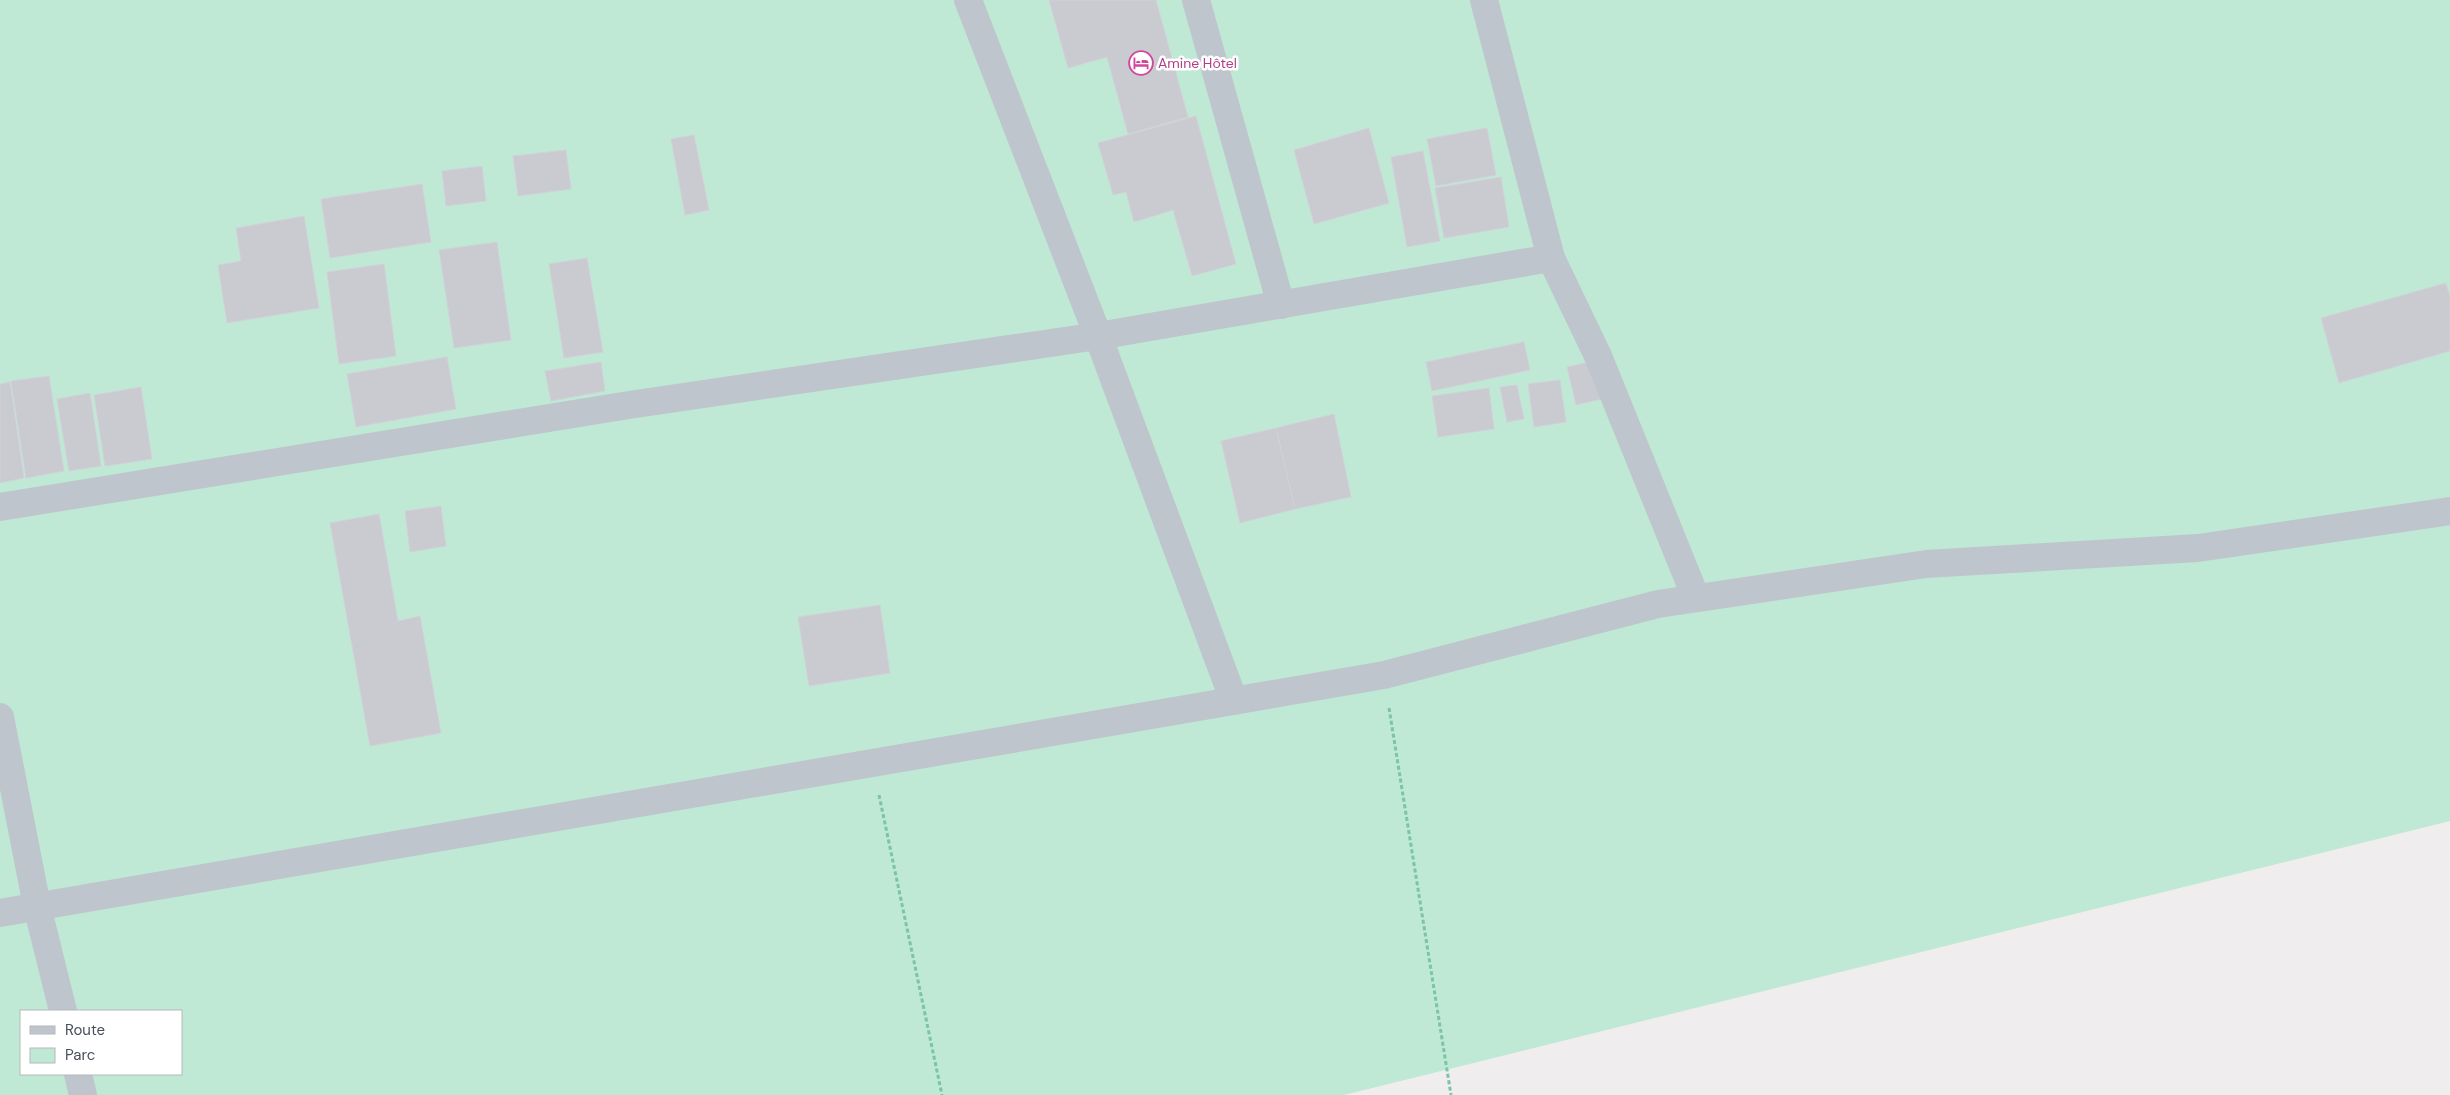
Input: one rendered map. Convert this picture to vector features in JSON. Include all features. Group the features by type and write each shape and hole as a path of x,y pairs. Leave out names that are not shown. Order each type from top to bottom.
{"street":[{"path":"968,0 1098,336 1234,701"},
{"path":"1196,0 1281,305"},
{"path":"1484,0 1551,258 1598,356 1696,598"},
{"path":"0,507 619,406 1098,336 1551,258"},
{"path":"0,913 1384,675 1658,604 1926,564 2198,548 2450,511"},
{"path":"0,717 37,906 63,1010"},
{"path":"78,1075 83,1095"}],"path":[{"path":"1384,675 1451,1095"},
{"path":"872,763 942,1095"}],"green space":[{"path":"0,0 2450,0 2450,821 1344,1095 0,1095"}],"building":[{"name":"Amine Hôtel","path":"1049,0 1156,0 1188,117 1128,134 1107,57 1068,68"},
{"path":"1196,116 1236,264 1192,276 1173,210 1134,222 1126,192 1113,195 1098,143"},
{"path":"1369,128 1389,203 1314,224 1294,150"},
{"path":"1487,128 1496,175 1436,186 1427,139"},
{"path":"694,135 709,210 685,215 671,139"},
{"path":"566,150 571,189 518,196 513,156"},
{"path":"1423,151 1440,241 1407,247 1391,157"},
{"path":"482,166 486,201 446,206 442,171"},
{"path":"1501,177 1509,227 1444,238 1435,188"},
{"path":"422,184 431,242 330,258 321,199"},
{"path":"304,216 319,308 227,323 218,265 241,261 236,228"},
{"path":"497,242 511,340 454,348 439,250"},
{"path":"587,258 603,352 564,358 549,264"},
{"path":"384,264 396,356 339,364 327,272"},
{"path":"2446,283 2450,297 2450,351 2339,383 2321,318"},
{"path":"1524,342 1530,370 1432,391 1426,362"},
{"path":"447,357 456,409 356,427 347,374"},
{"path":"1593,361 1602,399 1576,405 1567,367"},
{"path":"601,362 605,391 551,401 545,371"},
{"path":"49,376 64,471 26,478 11,381"},
{"path":"1560,380 1566,422 1534,427 1528,384"},
{"path":"10,382 24,478 0,483 0,384"},
{"path":"1517,385 1524,419 1507,422 1500,387"},
{"path":"141,387 152,459 105,466 94,395"},
{"path":"1489,388 1494,429 1438,437 1432,396"},
{"path":"90,393 101,466 69,471 57,399"},
{"path":"1334,414 1351,497 1295,509 1276,428"},
{"path":"1276,428 1295,509 1240,523 1221,441"},
{"path":"441,506 446,546 410,552 405,511"},
{"path":"379,514 398,621 420,616 441,733 370,746 330,523"},
{"path":"880,605 890,673 809,686 798,617"}],"place":[{"name":"Amine Hôtel","path":"1141,63"}]}
